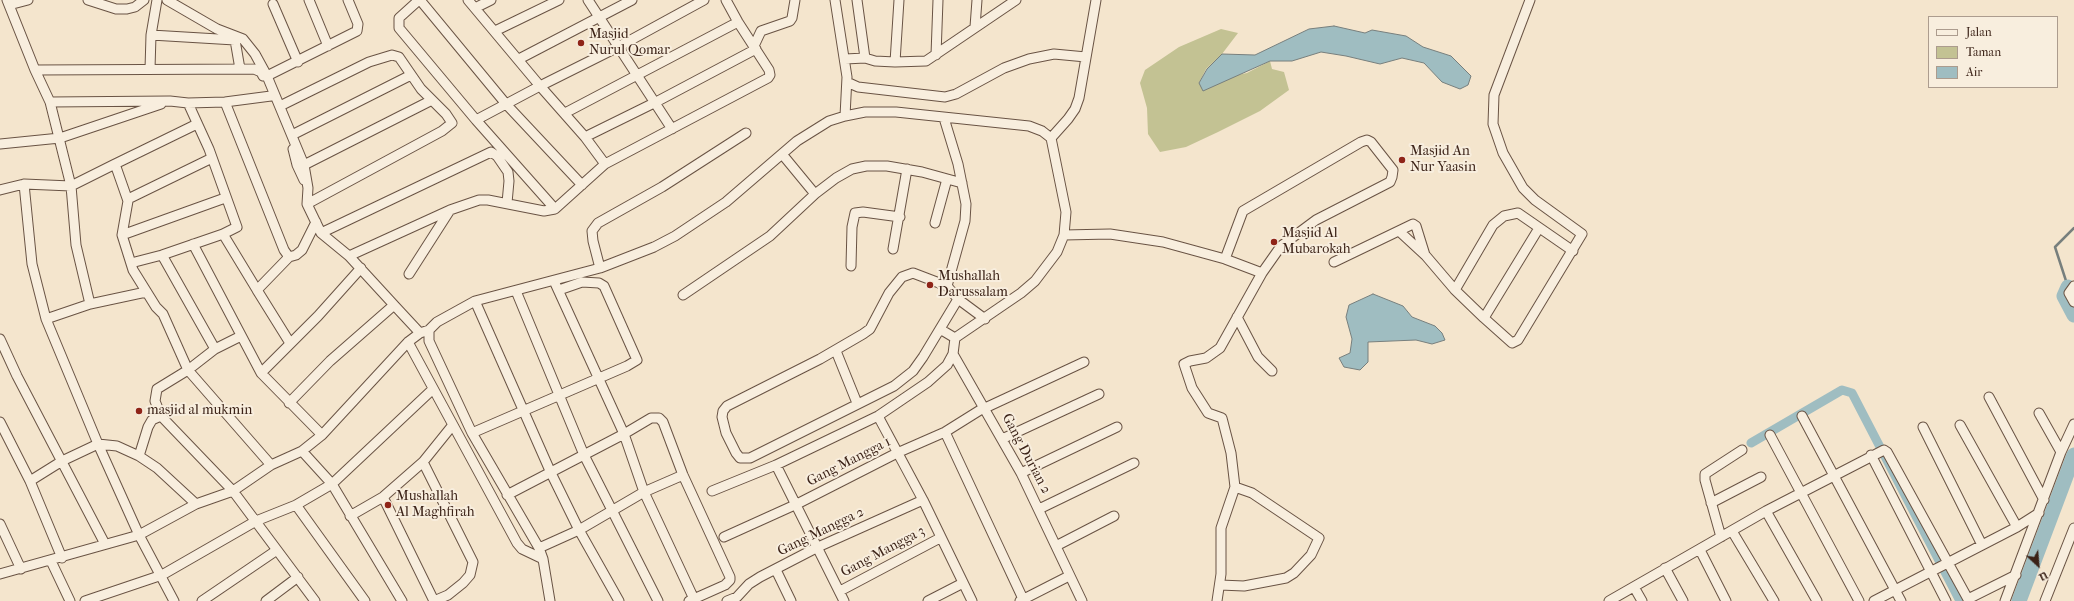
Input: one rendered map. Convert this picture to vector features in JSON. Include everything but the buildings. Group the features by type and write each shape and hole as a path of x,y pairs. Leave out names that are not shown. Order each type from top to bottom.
{"street":[{"path":"28,0 8,3 35,70 50,102 60,138 71,186 76,245 90,304"},
{"path":"88,0 116,9 135,7 144,0"},
{"path":"150,69 151,35 157,0"},
{"path":"166,0 183,3 217,29 243,39 255,54 268,76 304,164 308,188 308,204 321,233 361,268 420,333"},
{"path":"309,0 328,46"},
{"path":"268,76 357,31 358,24 348,0"},
{"path":"555,209 476,120 399,28 399,18 420,0 506,104 582,185"},
{"path":"468,0 519,59 540,86 565,113 605,164"},
{"path":"476,8 491,0"},
{"path":"495,31 559,0"},
{"path":"588,0 656,102 672,129"},
{"path":"519,59 601,18 632,0"},
{"path":"476,120 618,47 704,0"},
{"path":"349,256 450,210 479,200 544,212 555,209 605,164 768,78 770,72 738,22 726,0"},
{"path":"585,137 656,102 755,47 761,31 786,22 792,18 795,0"},
{"path":"835,0 845,59 847,82 845,116"},
{"path":"857,0 865,58"},
{"path":"895,62 899,0"},
{"path":"936,55 938,0"},
{"path":"975,27 977,0"},
{"path":"845,59 865,58 875,61 895,62 926,61 1016,0"},
{"path":"1051,138 1075,109 1079,98 1096,0"},
{"path":"1400,232 1426,256 1455,290 1484,318 1512,343 1516,343 1524,333 1582,234 1535,200 1523,188 1503,153 1493,124 1494,95 1530,0"},
{"path":"273,4 298,62"},
{"path":"565,113 738,22"},
{"path":"151,35 233,39 237,44 240,69"},
{"path":"847,82 858,86 945,97 956,94 1004,68 1029,59 1054,54 1086,57"},
{"path":"280,106 387,56 395,55 399,57 421,89 446,114 452,123 450,126 308,204"},
{"path":"35,70 254,69 261,72 292,147 297,165 308,188"},
{"path":"292,135 411,75"},
{"path":"50,102 225,102 271,96"},
{"path":"304,164 432,100"},
{"path":"0,144 60,138 170,101"},
{"path":"225,102 288,257"},
{"path":"131,263 162,255 223,234 238,227 225,198 212,158 188,103"},
{"path":"0,574 62,558 139,535 196,504 233,492 271,465 302,452 322,436 408,342 420,333 429,330 437,322 475,300 516,291 600,268 654,247 675,236 726,202 782,154 818,127 845,116 865,112 896,112 1029,126 1042,131 1051,138 1066,212 1064,235 1057,252 1035,281 1021,293 955,338 953,354 947,365 928,382 878,416 776,465 712,491"},
{"path":"944,118 962,182 966,204 965,222 947,286"},
{"path":"0,190 24,184 71,186 197,124"},
{"path":"600,268 592,231 598,223 662,187 746,133"},
{"path":"1220,599 1221,528 1235,488 1232,453 1222,418 1208,413 1192,388 1184,367 1186,362 1206,358 1220,348 1262,273 1281,246 1316,220 1390,182 1393,170 1371,142 1367,140 1360,142 1246,209 1240,214 1225,259"},
{"path":"321,233 491,152 497,156 509,176 507,204"},
{"path":"782,154 815,194"},
{"path":"128,199 212,158"},
{"path":"116,164 128,199 128,207 122,235 131,263 146,292 162,314 188,370 271,465"},
{"path":"683,295 770,236 815,194 836,178 852,169 866,166 907,169 962,182"},
{"path":"893,248 900,217 907,169"},
{"path":"935,223 947,179"},
{"path":"24,184 32,264 46,318 98,444 139,535 162,575 174,601"},
{"path":"122,235 225,198"},
{"path":"410,274 450,210"},
{"path":"851,266 852,228 855,213 863,212 900,217"},
{"path":"1455,290 1493,225 1504,216 1518,213 1573,251"},
{"path":"257,290 288,257 296,255 302,250 316,222"},
{"path":"1334,262 1400,232 1413,224 1415,225 1426,256"},
{"path":"1484,318 1539,228"},
{"path":"223,234 290,343"},
{"path":"1064,235 1110,234 1163,242 1225,259 1262,273"},
{"path":"194,244 261,373 322,436"},
{"path":"162,255 215,349"},
{"path":"261,373 361,268"},
{"path":"958,299 913,371 894,386 745,459 740,458 736,453 726,433 722,417 723,411 727,406 836,351 870,329 889,293 902,277 913,274 947,286 958,299 984,319"},
{"path":"507,496 624,434 656,416 662,419 683,475 730,577 730,580 725,585 691,600 644,492 624,434 560,290 554,280"},
{"path":"472,433 522,410 559,396 635,363 636,355 602,284 582,282 560,290"},
{"path":"2074,286 2069,293 2074,302"},
{"path":"516,291 584,455 611,511 658,601"},
{"path":"46,318 90,304 146,292"},
{"path":"475,300 522,410 551,473 579,530 619,601"},
{"path":"289,403 330,361 394,305"},
{"path":"1237,317 1258,357 1272,371"},
{"path":"940,329 955,338"},
{"path":"429,330 429,341 472,433 507,496 539,548 543,559 550,601"},
{"path":"241,336 215,349 188,370 157,389 155,401 161,416 233,492 315,601"},
{"path":"0,339 17,376 105,544"},
{"path":"408,342 452,426 517,543 522,549 543,559"},
{"path":"836,351 857,403"},
{"name":"Gang Durian 2","path":"953,354 1021,473 1082,601"},
{"name":"Gang Mangga 1","path":"724,537 797,504 897,453 945,432 985,408 1084,362"},
{"path":"85,601 162,575 256,521 296,505 332,484 433,389"},
{"path":"1002,439 1098,394"},
{"path":"1989,397 2044,500"},
{"path":"2039,413 2061,452"},
{"path":"139,456 148,426 152,420 161,416"},
{"path":"878,416 923,500 940,538 972,601"},
{"path":"1802,416 1832,476 1901,601"},
{"path":"0,422 30,481 62,558"},
{"path":"2005,601 2061,452 2074,424"},
{"path":"1960,425 2017,527"},
{"path":"350,516 383,497 423,462 452,426"},
{"path":"1021,473 1117,427"},
{"path":"1923,427 1982,546"},
{"path":"945,432 1023,600 1069,576"},
{"path":"1770,435 1800,494 1859,601"},
{"path":"30,481 62,461 98,444 117,446 139,456 156,468 196,504"},
{"path":"1721,537 1705,480 1705,474 1742,450"},
{"path":"302,452 332,484 402,601"},
{"path":"1609,601 1634,588 1665,568 1832,476 1876,453 1887,452 1968,600 2016,575"},
{"path":"1876,453 1946,601"},
{"path":"383,497 434,601 448,595 463,583 470,574 472,562 423,462"},
{"path":"1039,509 1134,463"},
{"path":"776,465 797,504 844,601"},
{"path":"539,548 579,530 644,492 683,475"},
{"path":"1711,503 1761,477"},
{"path":"1220,585 1244,586 1286,578 1294,573 1311,555 1319,538 1252,493 1235,488"},
{"name":"Gang Mangga 2","path":"727,601 738,599 749,584 818,547 923,500"},
{"path":"296,505 364,601"},
{"path":"1766,512 1817,601"},
{"path":"1874,601 1982,546 2017,527 2038,513"},
{"path":"1056,546 1114,516"},
{"path":"0,524 22,569"},
{"path":"1732,531 1774,601"},
{"path":"2045,601 2073,534"},
{"name":"Gang Mangga 3","path":"840,591 940,538"},
{"path":"202,601 277,550"},
{"path":"1700,550 1726,601"},
{"path":"51,561 70,601"},
{"path":"1665,568 1683,601"},
{"path":"776,570 791,601"},
{"path":"266,601 298,577"},
{"path":"928,601 963,584"},
{"path":"1634,588 1642,601"}],"green space":[{"path":"1221,29 1238,33 1222,54 1206,69 1199,83 1247,73 1270,61 1272,69 1284,72 1289,90 1260,111 1218,132 1186,147 1160,152 1148,134 1147,108 1140,83 1145,70 1179,47"}],"water":[{"path":"1334,26 1365,33 1372,30 1406,36 1423,47 1451,56 1471,76 1468,85 1460,89 1442,82 1424,63 1402,58 1380,64 1321,52 1292,61 1270,61 1203,91 1199,83 1207,69 1222,54 1255,55 1309,29"},
{"path":"1373,294 1403,306 1412,317 1435,326 1442,333 1445,340 1432,344 1416,340 1368,342 1368,362 1360,370 1344,367 1339,358 1350,353 1352,339 1346,317 1349,305"}],"waterway":[{"path":"2068,287 2055,247 2074,228"},
{"path":"2068,287 2064,296 2074,315"},
{"path":"1751,443 1842,390 1852,393 1960,601"},
{"path":"2019,601 2074,455"}],"place":[{"name":"Masjid Nurul Qomar","path":"581,43"},
{"name":"Masjid An Nur Yaasin","path":"1402,160"},
{"name":"Masjid Al Mubarokah","path":"1274,242"},
{"name":"Mushallah Darussalam","path":"930,285"},
{"name":"masjid al mukmin","path":"139,411"},
{"name":"Mushallah Al Maghfirah","path":"388,505"}]}
